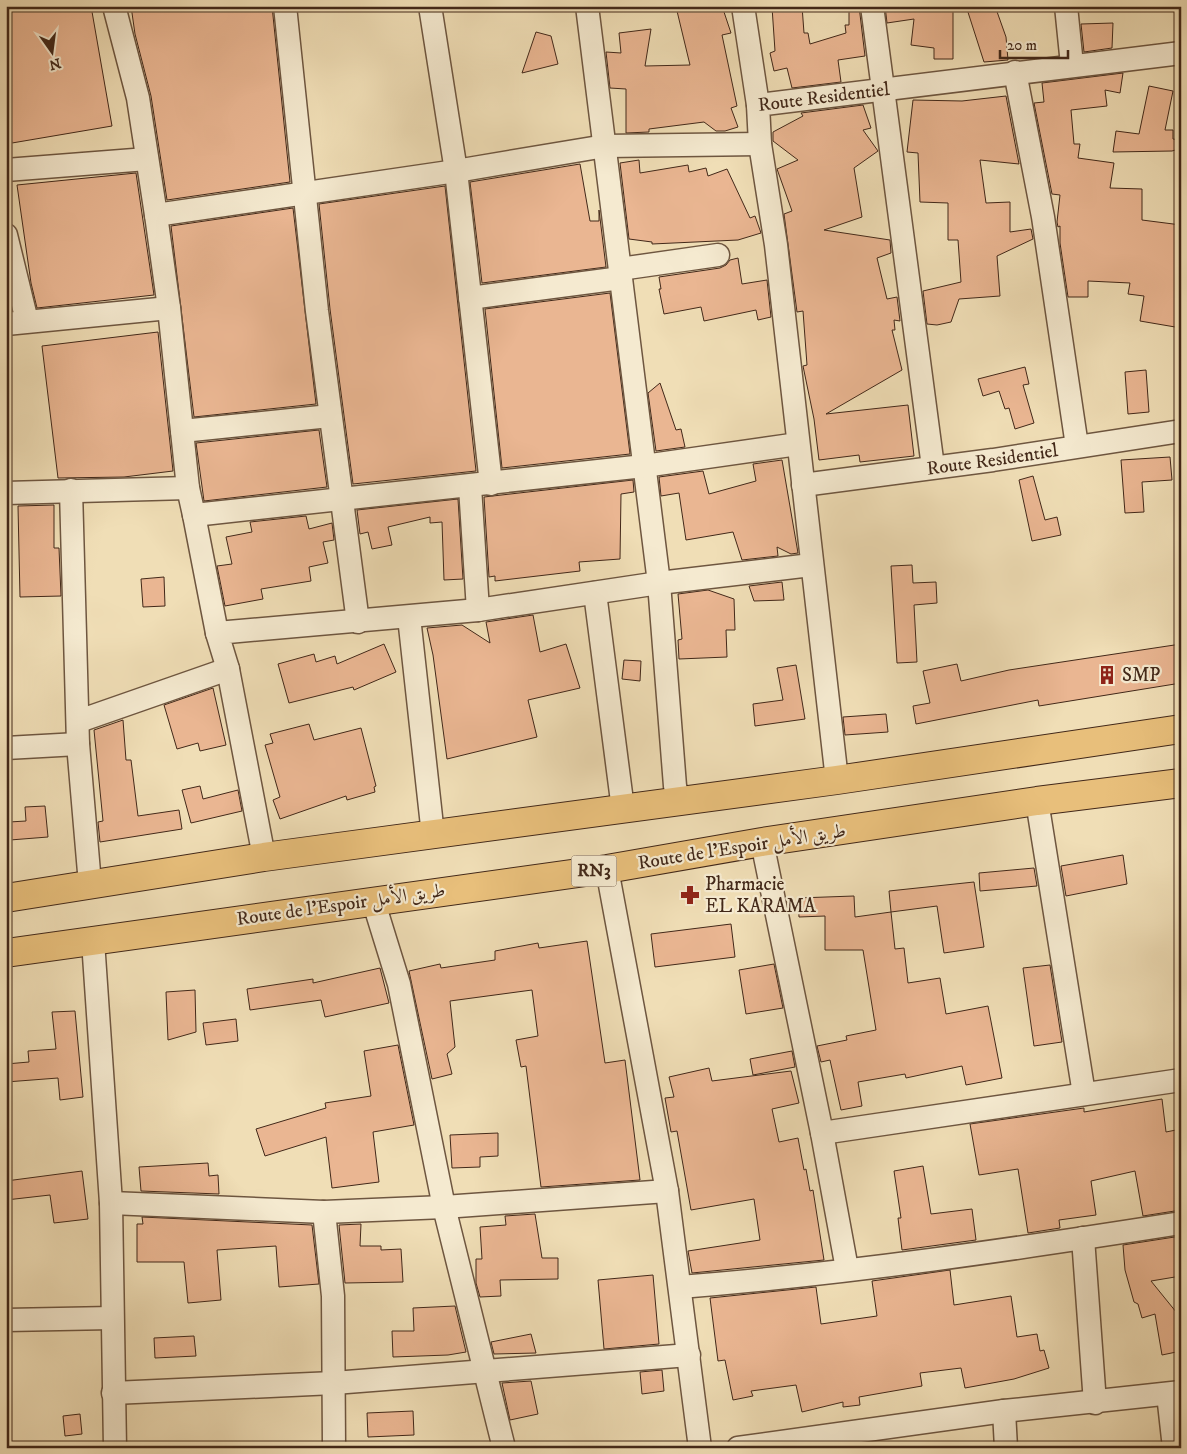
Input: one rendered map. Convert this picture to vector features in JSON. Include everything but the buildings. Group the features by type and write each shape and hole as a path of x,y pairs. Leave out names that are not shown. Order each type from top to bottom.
{"highway":[{"path":"6,898 264,857 837,780 1181,729"},
{"name":"Route de l’Espoir طريق الأمل","path":"6,953 373,900 607,869 762,842 1037,801 1181,783"}],"street":[{"path":"114,6 138,98 148,159 169,308 188,488 217,633 228,669 264,857"},
{"path":"285,6 317,311 358,622"},
{"path":"430,6 456,171 470,298 480,486 478,610"},
{"path":"587,6 659,583 676,786 680,801"},
{"path":"744,6 758,105"},
{"path":"872,6 933,467"},
{"path":"1066,6 1072,66"},
{"name":"Route Residentiel","path":"837,780 776,244 760,144 758,105 883,88 1181,53"},
{"path":"1015,72 1043,217 1077,446"},
{"path":"156,216 456,171 605,146 760,144"},
{"path":"6,170 148,159"},
{"path":"6,236 16,322 169,308"},
{"path":"470,298 621,274 718,255"},
{"path":"182,431 330,416"},
{"name":"Route Residentiel","path":"803,485 1181,431"},
{"path":"194,515 480,486 644,466 798,444"},
{"path":"6,493 188,488"},
{"path":"71,490 79,721 78,744 90,884"},
{"path":"217,633 478,610 659,583 812,565"},
{"path":"595,593 623,809"},
{"path":"409,617 433,835"},
{"path":"79,721 228,669"},
{"path":"6,748 78,744"},
{"path":"1037,801 1084,1094"},
{"path":"762,842 822,1133 847,1269"},
{"path":"607,869 667,1191 700,1448"},
{"path":"373,900 399,984 444,1207 504,1448"},
{"path":"93,940 111,1203 115,1448"},
{"path":"822,1133 1181,1080"},
{"path":"111,1203 324,1212 444,1207 667,1191"},
{"path":"324,1212 333,1296 334,1448"},
{"path":"680,1287 769,1279 1082,1238 1181,1223"},
{"path":"1082,1238 1095,1403"},
{"path":"6,1320 112,1318"},
{"path":"113,1393 334,1383 689,1355"},
{"path":"738,1448 1004,1411 1095,1403 1174,1393 1174,1448"},
{"path":"1004,1411 1006,1448"}],"place":[{"name":"SMP","path":"1107,675"},
{"name":"Pharmacie EL KARAMA","path":"690,895"}]}
